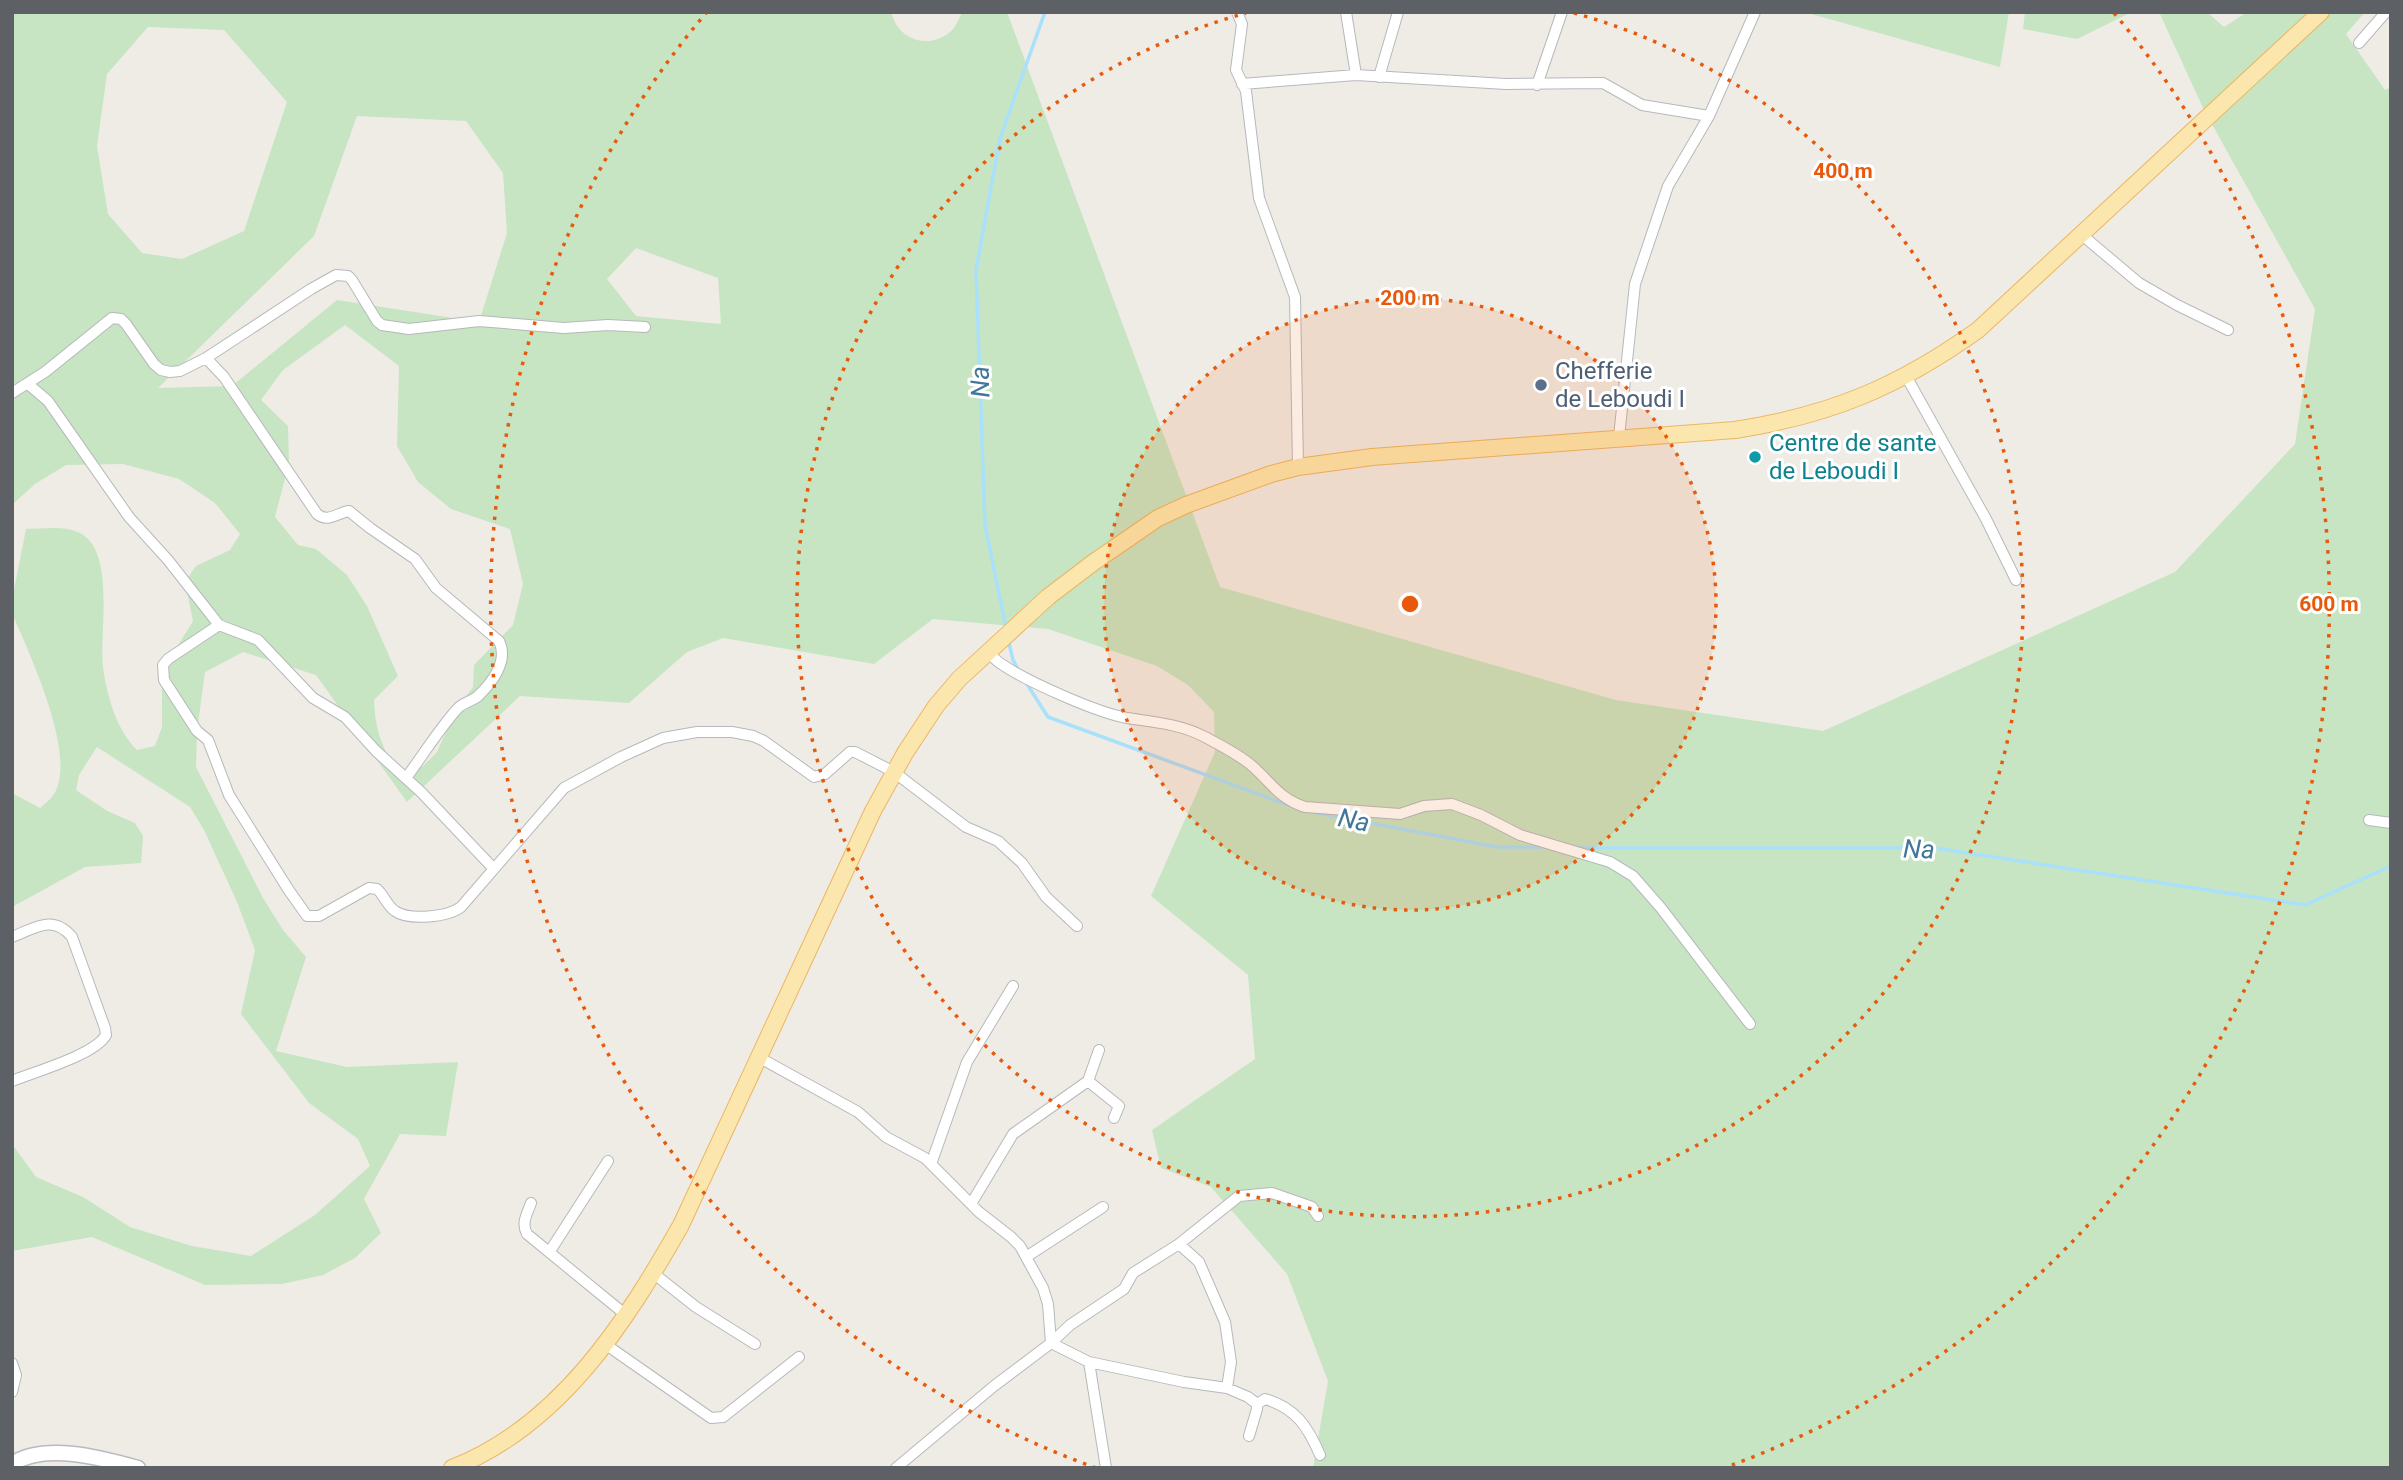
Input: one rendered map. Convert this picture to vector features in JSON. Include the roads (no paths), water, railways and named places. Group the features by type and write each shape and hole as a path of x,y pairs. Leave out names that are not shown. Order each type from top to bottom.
{"main road":[{"path":"452,1468 497,1447 558,1398 605,1344 626,1315 681,1225 873,811 894,772 936,706 959,679 1048,597 1158,519 1243,483 1298,467 1372,457 1735,430 1823,412 1859,398 1945,354 1978,330 2316,15"}],"street":[{"path":"1237,12 1242,24 1236,70 1246,90 1259,198 1295,297 1298,467"},
{"path":"1346,12 1356,75"},
{"path":"1379,77 1398,12"},
{"path":"1537,85 1563,12"},
{"path":"1619,438 1634,284 1668,186 1709,116 1755,12"},
{"path":"2359,43 2386,12"},
{"path":"1242,83 1356,75 1537,85 1603,83 1642,104 1709,116"},
{"path":"2081,235 2139,283 2228,330"},
{"path":"12,393 45,372 112,318 121,319 126,324 161,370 180,371 206,358 336,275 352,280 382,325 409,329 479,321 564,328 608,325 645,327"},
{"path":"206,358 224,377 317,514 327,518 349,511 415,559 443,596 499,641 503,649 502,664 498,671 479,695 459,708 406,778"},
{"path":"1906,376 2016,580"},
{"path":"28,384 48,401 129,517 168,560 219,625 258,640 313,698 345,717 494,869"},
{"path":"219,625 168,659 163,665 164,680 197,731 208,740 229,795 307,916 319,916 369,888 381,893 393,911 404,915 448,915 461,907 564,788 663,738 679,734 732,732 764,741 814,777 825,774 850,752 894,772 965,827 998,841 1022,863 1046,897 1077,926"},
{"path":"987,651 1003,665 1029,679 1096,708 1125,717 1151,720 1203,736 1249,763 1278,794 1296,804 1400,814 1424,806 1451,804 1481,815 1520,835 1622,868 1633,876 1661,908 1750,1024"},
{"path":"2369,820 2391,823"},
{"path":"12,937 47,923 66,930 72,937 106,1035 98,1044 78,1055 12,1081"},
{"path":"931,1164 967,1062 1013,986"},
{"path":"971,1204 1013,1134 1088,1081 1099,1050"},
{"path":"760,1058 858,1112 886,1138 925,1158 971,1204 1011,1237 1026,1256 1046,1296 1051,1343"},
{"path":"1088,1081 1119,1106 1114,1118"},
{"path":"550,1251 608,1161"},
{"path":"895,1468 1070,1325 1124,1289 1133,1273 1179,1244 1239,1196 1272,1194 1312,1207 1318,1216"},
{"path":"531,1203 524,1220 527,1234 626,1315"},
{"path":"1026,1256 1103,1207"},
{"path":"1179,1244 1199,1262 1225,1322 1231,1362 1227,1388"},
{"path":"653,1273 696,1307 755,1343"},
{"path":"1051,1343 1089,1362 1227,1388 1257,1404"},
{"path":"605,1344 689,1404 717,1419 799,1357"},
{"path":"1089,1362 1106,1468"},
{"path":"12,1363 16,1375 12,1392"},
{"path":"1249,1436 1257,1404 1265,1399 1283,1404 1309,1429 1320,1455"},
{"path":"12,1464 38,1453 102,1458 138,1468"}],"waterway":[{"name":"Na","path":"1006,628 985,525 976,270 1000,138 1045,12"},
{"name":"Na","path":"1008,639 1019,671"},
{"name":"Na","path":"1025,681 1048,717 1299,809"},
{"name":"Na","path":"1317,813 1497,847 1548,847"},
{"name":"Na","path":"1576,848 1935,848 2305,905 2391,866"}],"place":[{"name":"Chefferie de Leboudi I","path":"1541,385"},
{"name":"Centre de sante de Leboudi I","path":"1755,457"}]}
